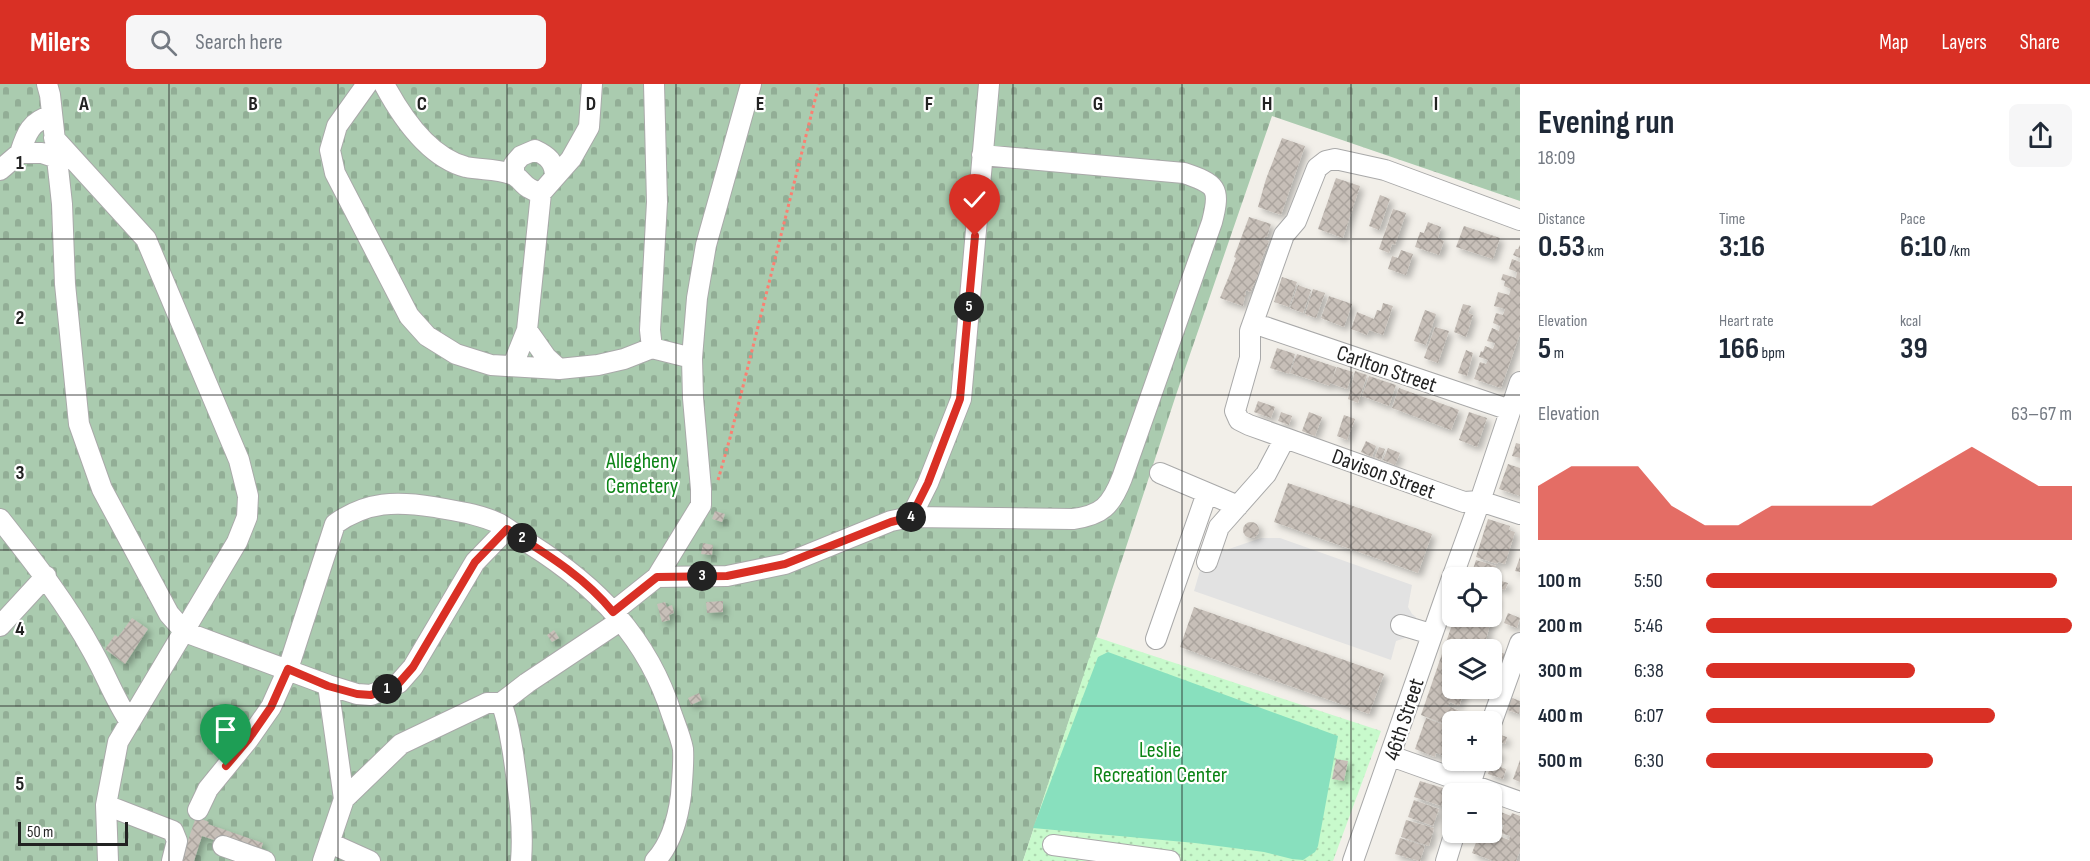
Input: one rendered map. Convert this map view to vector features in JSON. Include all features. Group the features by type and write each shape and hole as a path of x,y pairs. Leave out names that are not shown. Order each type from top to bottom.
{"street":[{"path":"47,84 56,148 65,284 79,423 102,489 169,614 185,632 328,686 357,694 371,695 399,683 413,667 475,562 507,529"},
{"path":"367,84 337,126 330,150 335,173 409,316 427,336 456,354 491,365 559,369 624,359 652,348 692,358"},
{"path":"384,84 394,103 418,133 434,150 449,161 466,167 514,174 528,188 542,193"},
{"path":"513,365 527,330 542,193 571,159 589,127 592,84"},
{"path":"652,348 650,330 657,202 654,84"},
{"path":"344,799 401,744 487,704 501,703 617,616 657,577 701,506 692,358 697,298 706,245 751,84"},
{"path":"911,517 928,483 960,399 989,84"},
{"path":"0,170 20,153 26,134 42,118 52,116"},
{"path":"20,153 42,153 56,148"},
{"path":"56,148 146,239 239,460 248,496 247,518 237,542 118,742 107,803 108,861"},
{"path":"514,174 514,164 521,156 535,150 552,162 555,177"},
{"path":"657,577 727,576 785,564 891,522 911,517 1073,519 1088,517 1101,511 1111,502 1122,478 1215,209 1215,193 1208,182 1184,173 982,154"},
{"name":"Davison Street","path":"1520,220 1385,170 1335,159 1326,161 1317,168 1296,220 1284,235 1250,331 1250,358 1235,411 1239,420 1249,425 1464,502 1480,501 1520,514"},
{"name":"Carlton Street","path":"1265,327 1510,410"},
{"path":"527,330 546,357 559,369"},
{"name":"46th Street","path":"1456,567 1520,382"},
{"path":"1207,562 1219,527 1266,474 1285,438"},
{"path":"1160,473 1238,506"},
{"path":"1156,639 1207,493"},
{"path":"198,810 208,789 248,740 271,707 288,669 335,524 348,514 376,504 409,503 464,512 499,524 550,556 601,597 656,672 683,748 683,776 678,811 665,850 655,861"},
{"path":"0,519 46,576 93,651 120,707 130,722"},
{"path":"0,626 46,576"},
{"name":"46th Street","path":"1353,861 1442,605"},
{"path":"1401,625 1431,634"},
{"path":"1496,711 1520,643"},
{"path":"328,686 344,799 327,852 370,861"},
{"path":"501,703 507,715 517,783 521,861"},
{"path":"1391,756 1454,783"},
{"path":"1502,798 1520,802"},
{"path":"107,803 189,828"},
{"path":"107,803 173,831 177,841 172,861"},
{"path":"1446,861 1452,843"},
{"path":"1053,845 1170,861"},
{"path":"223,846 265,861"}],"path":[{"path":"701,489 717,482 720,476 819,84"}],"green space":[{"name":"Allegheny Cemetery","path":"0,84 1520,84 1520,201 1272,116 1176,395 1023,861 0,861"},
{"name":"Leslie Recreation Center","path":"1096,637 1381,731 1333,861 1023,861"},
{"name":"Leslie Recreation Center","path":"1108,652 1338,736 1315,852 1303,860 1264,852 1195,843 1033,828 1098,657"}],"shaded area":[{"path":"1212,530 1220,548 1226,550 1261,538 1280,538 1412,585 1408,607 1416,617 1408,637 1396,641 1391,660 1194,591"}],"building":[{"path":"1282,138 1305,146 1281,215 1258,207"},
{"path":"1336,178 1360,186 1343,238 1318,229"},
{"path":"1380,195 1390,199 1379,230 1369,226"},
{"path":"1393,209 1406,213 1395,245 1392,244 1389,253 1379,249"},
{"path":"1249,217 1271,224 1267,237 1264,239 1269,241 1259,266 1261,266 1250,292 1246,290 1243,306 1220,298"},
{"path":"1428,222 1441,227 1438,238 1444,241 1439,255 1415,247 1420,232 1424,233"},
{"path":"1464,226 1500,238 1493,259 1456,247"},
{"path":"1520,245 1520,258 1513,255"},
{"path":"1401,250 1413,254 1406,275 1388,269 1392,256 1398,258"},
{"path":"1512,259 1520,262 1520,334 1501,388 1474,379 1480,362 1486,364 1488,360 1479,357 1481,351 1483,352 1485,346 1493,349 1495,343 1487,341 1492,328 1499,331 1500,326 1493,323 1496,313 1503,315 1505,309 1494,306 1498,292 1509,295 1511,289 1504,286 1505,281 1501,280 1503,274 1516,278 1517,272 1509,269"},
{"path":"1282,277 1297,282 1289,307 1274,302"},
{"path":"1298,285 1311,290 1303,313 1290,308"},
{"path":"1313,289 1325,293 1316,318 1305,314"},
{"path":"1329,296 1352,304 1344,327 1321,318"},
{"path":"1383,303 1393,306 1383,335 1369,330 1367,335 1351,329 1357,312 1374,319 1377,310 1381,311"},
{"path":"1463,304 1471,306 1468,313 1473,315 1466,337 1454,332"},
{"path":"1425,310 1436,314 1426,345 1414,341"},
{"path":"1435,327 1449,331 1438,363 1424,358"},
{"path":"1277,348 1295,354 1289,374 1270,368"},
{"path":"1466,350 1473,353 1467,376 1458,373"},
{"path":"1297,354 1336,367 1332,380 1337,367 1353,372 1347,389 1290,373"},
{"path":"1355,371 1367,375 1358,403 1348,399"},
{"path":"1369,376 1396,385 1389,406 1362,396"},
{"path":"1399,388 1459,410 1451,430 1392,408"},
{"path":"1258,401 1275,407 1271,418 1254,412"},
{"path":"1281,412 1292,416 1289,425 1278,421"},
{"path":"1309,412 1322,417 1315,436 1302,431"},
{"path":"1469,412 1487,418 1477,447 1459,440"},
{"path":"1344,415 1355,419 1347,440 1337,436"},
{"path":"1366,441 1376,446 1372,457 1361,452"},
{"path":"1516,443 1520,444 1520,458 1512,456"},
{"path":"1379,447 1385,449 1381,460 1375,457"},
{"path":"1388,448 1400,453 1395,465 1383,460"},
{"path":"1508,464 1520,468 1520,496 1499,489"},
{"path":"1288,483 1432,534 1418,573 1274,522"},
{"path":"715,511 725,514 722,522 712,519"},
{"path":"1488,519 1510,526 1509,530 1515,532 1505,564 1498,562 1497,564 1476,557"},
{"path":"1248,522 1254,522 1259,530 1257,536 1248,538 1243,533 1243,527"},
{"path":"703,543 713,545 712,555 701,554"},
{"path":"1520,557 1520,572 1515,571"},
{"path":"1476,560 1496,566 1496,567 1474,567"},
{"path":"1502,581 1508,583 1505,590 1502,589"},
{"path":"723,601 723,612 707,613 706,602"},
{"path":"665,602 667,607 672,605 674,613 669,615 670,620 662,622 657,604"},
{"path":"1194,607 1384,674 1369,714 1180,647"},
{"path":"1508,613 1520,618 1517,628 1504,623"},
{"path":"132,618 148,629 125,664 105,649 115,635 118,637"},
{"path":"1451,627 1489,627 1486,639 1447,639"},
{"path":"554,630 559,638 552,642 547,635"},
{"path":"1502,653 1507,655 1505,663 1502,662"},
{"path":"1442,654 1442,699 1462,699 1459,706 1450,702 1448,706 1458,711 1442,711 1442,723 1421,715"},
{"path":"699,693 702,700 691,705 688,698"},
{"path":"1507,696 1520,701 1519,714 1502,708"},
{"path":"1426,718 1442,724 1442,755 1436,753 1435,757 1415,749"},
{"path":"1502,735 1507,737 1505,744 1502,743"},
{"path":"1336,759 1348,761 1344,781 1332,779"},
{"path":"1520,760 1520,782 1513,779"},
{"path":"1506,769 1503,779 1488,774 1489,771"},
{"path":"1420,781 1442,788 1441,806 1414,797"},
{"path":"1414,800 1439,809 1433,826 1408,817"},
{"path":"1502,812 1520,816 1520,851 1516,861 1493,861 1472,853 1476,843 1502,843 1502,837 1509,840 1510,836 1502,833 1504,825 1502,824"},
{"path":"196,817 209,822 208,824 263,843 259,855 202,836 194,861 181,861"},
{"path":"1406,820 1434,828 1429,846 1401,837"},
{"path":"1400,838 1425,846 1420,861 1395,854"}],"route":[{"path":"226,766 271,707 288,669 328,686 357,694 371,695 399,683 413,667 475,562 507,529 550,556 601,597 613,612 657,577 727,576 785,564 891,522 911,517 928,483 960,399 975,236"}]}
